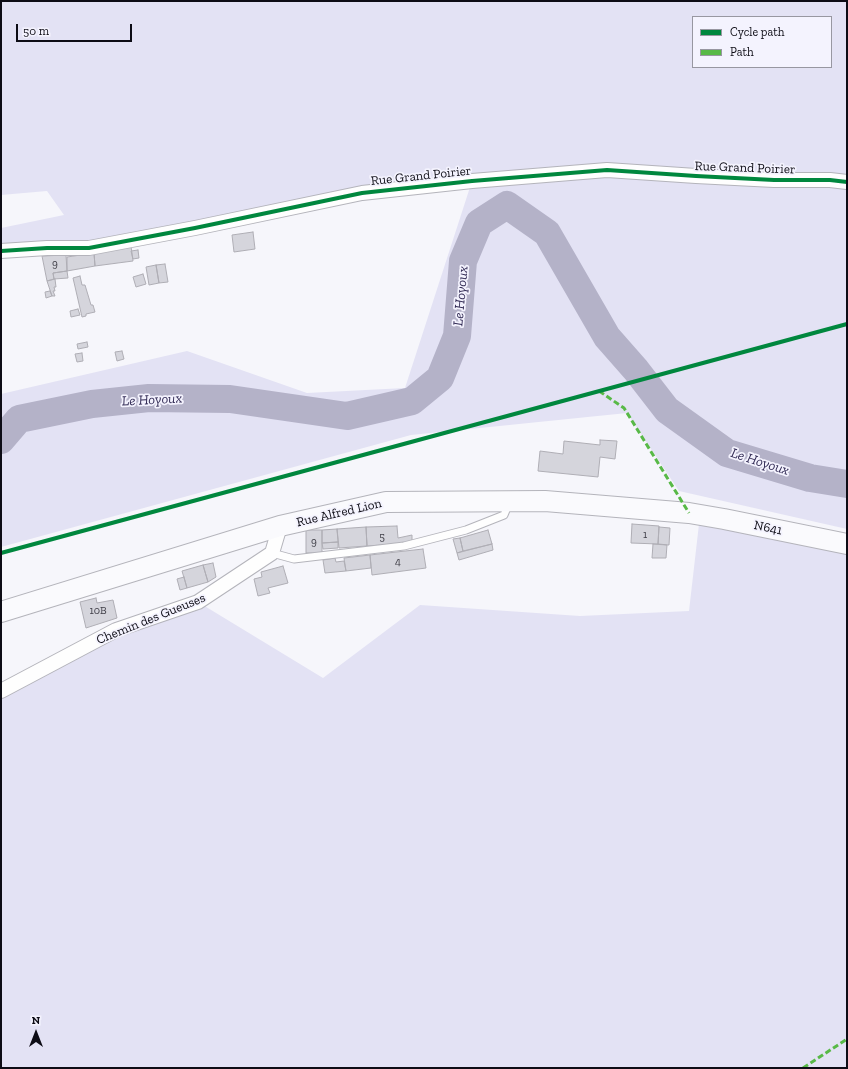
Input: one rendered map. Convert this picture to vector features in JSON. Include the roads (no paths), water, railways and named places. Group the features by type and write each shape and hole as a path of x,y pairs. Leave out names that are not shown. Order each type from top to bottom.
{"main road":[{"name":"Rue Alfred Lion","path":"1,612 280,526 386,502 545,501 689,514"},
{"name":"N641","path":"689,514 724,519 847,544"}],"street":[{"name":"Rue Grand Poirier","path":"1,251 47,248 89,248 195,228 362,193 504,178 607,170 703,177 774,180 830,180 847,182"},
{"path":"272,553 280,526"},
{"name":"Chemin des Gueuses","path":"1,691 116,630 198,602 272,553"}],"lane":[{"path":"272,553 294,559 404,546 466,530 504,515 510,502"}],"waterway":[{"name":"Le Hoyoux","path":"1,440 19,419 92,404 149,398 230,399 347,416 412,401 440,378 457,336 463,261 479,223 507,205 547,233 607,337 636,370 667,410 727,453 810,478 847,484"}]}
